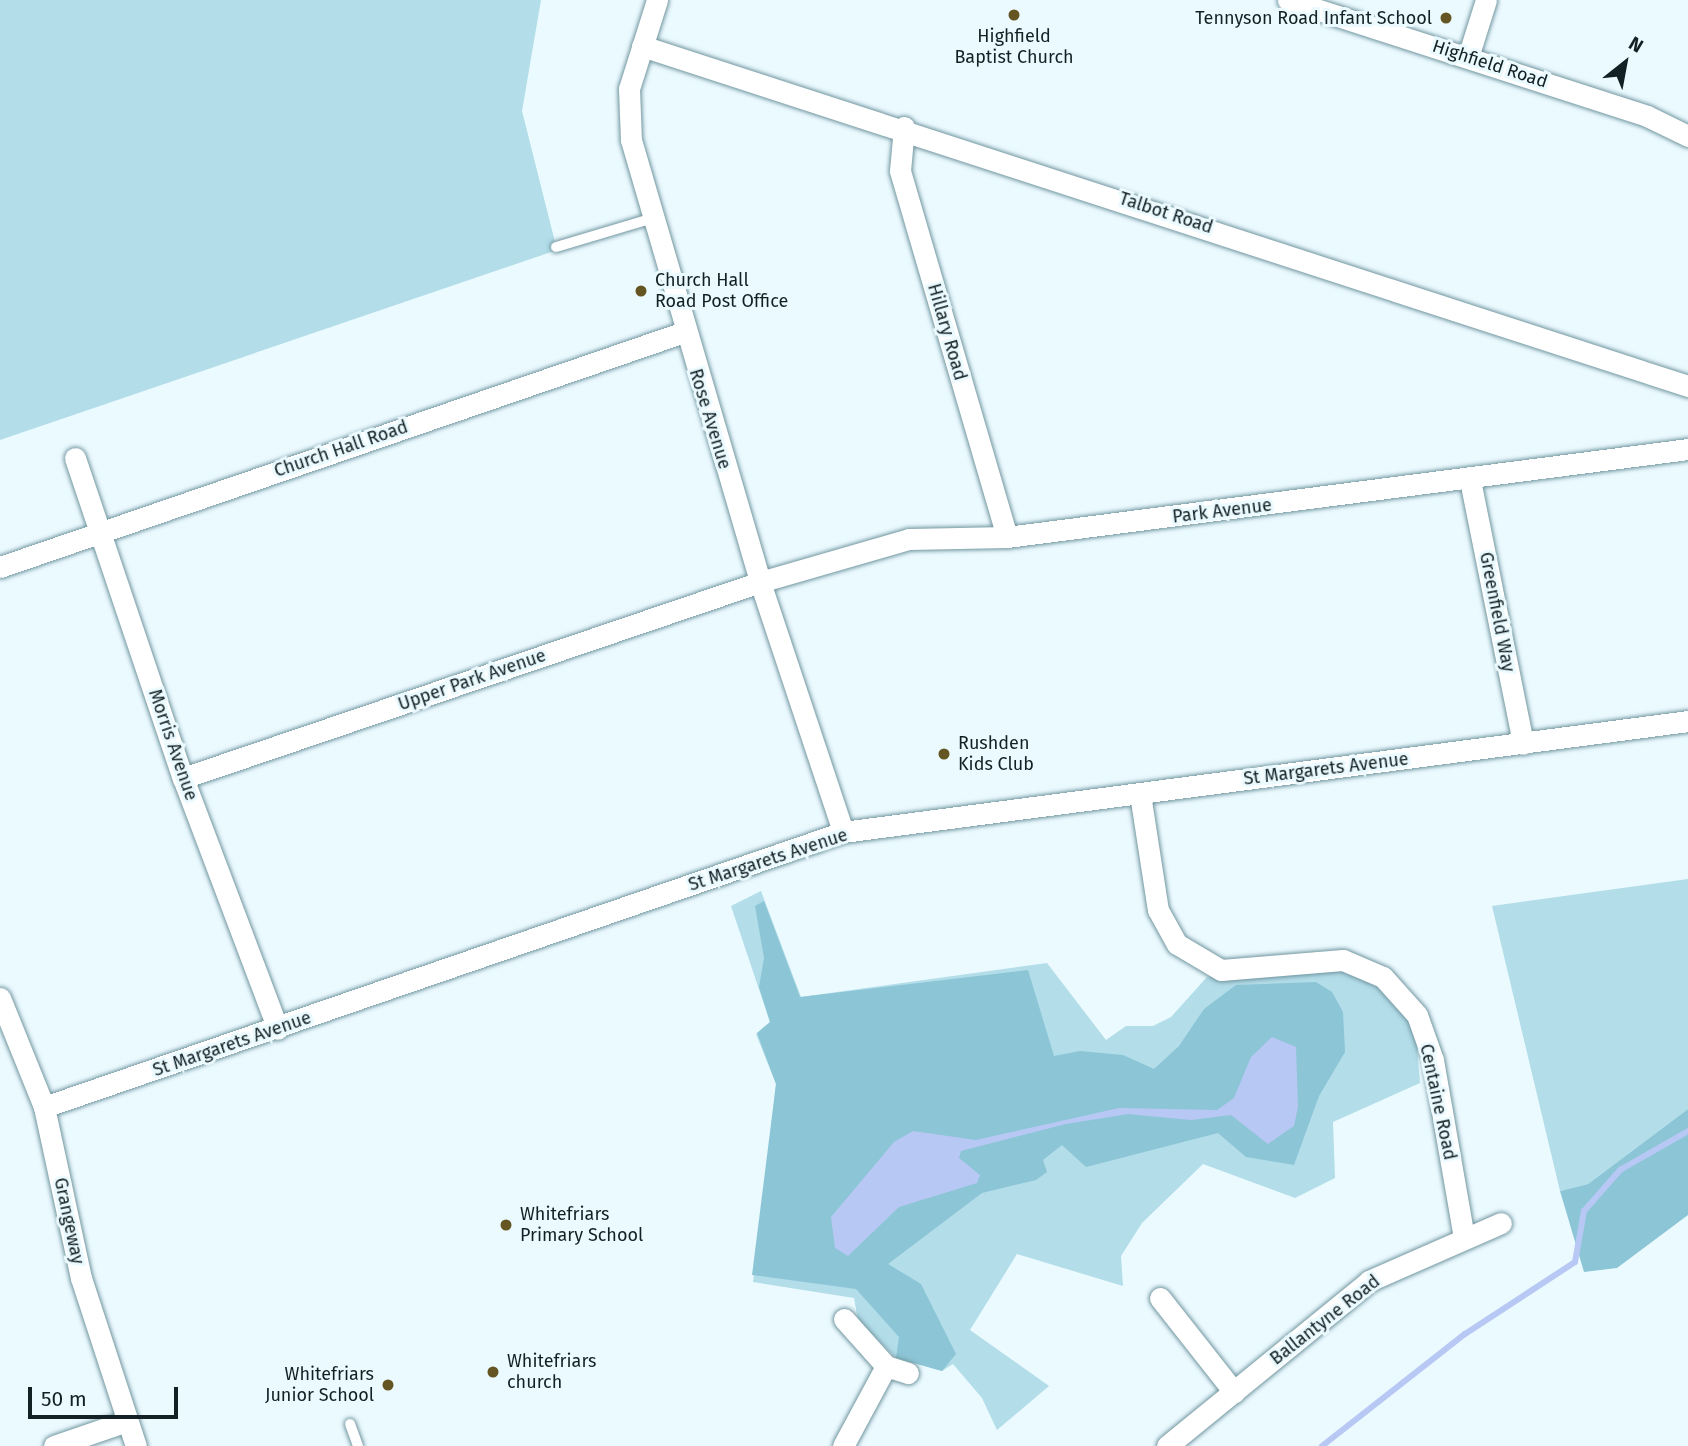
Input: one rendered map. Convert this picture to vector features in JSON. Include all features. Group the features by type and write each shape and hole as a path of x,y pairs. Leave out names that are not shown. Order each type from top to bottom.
{"street":[{"name":"Rose Avenue","path":"657,0 629,89 631,140 684,332 760,582 843,832"},
{"name":"Highfield Road","path":"1288,0 1647,116 1688,136"},
{"path":"1468,57 1486,0"},
{"name":"Talbot Road","path":"642,46 904,127 1688,386"},
{"name":"Hillary Road","path":"904,127 900,171 1007,537"},
{"name":"Church Hall Road","path":"0,567 684,332"},
{"name":"Park Avenue","path":"760,582 909,539 1007,537 1470,480 1688,449"},
{"name":"Morris Avenue","path":"75,458 183,778 278,1029"},
{"name":"Greenfield Way","path":"1470,480 1523,744"},
{"name":"Upper Park Avenue","path":"183,778 760,582"},
{"name":"St Margarets Avenue","path":"44,1107 278,1029 843,832 1688,721"},
{"name":"Centaine Road","path":"1140,794 1158,910 1177,944 1221,970 1343,960 1384,977 1417,1015 1433,1060 1464,1237"},
{"name":"Grangeway","path":"0,998 44,1107 81,1278 136,1446"},
{"name":"Ballantyne Road","path":"1167,1446 1369,1281 1501,1223"},
{"path":"1160,1298 1234,1392"},
{"path":"844,1319 886,1366 908,1373"},
{"path":"844,1446 886,1366"},
{"path":"54,1446 127,1421"}],"lane":[{"path":"556,247 653,218"},
{"path":"350,1423 358,1446"}],"shaded area":[{"path":"0,0 541,0 522,111 557,250 0,440"},
{"path":"1688,879 1688,1109 1588,1184 1560,1191 1492,906"},
{"path":"761,891 801,997 1047,963 1106,1040 1126,1026 1153,1026 1171,1017 1207,977 1341,967 1372,981 1405,1012 1416,1035 1420,1083 1333,1122 1335,1178 1295,1198 1203,1164 1142,1223 1121,1256 1123,1286 1017,1254 970,1330 1049,1386 997,1430 982,1398 953,1364 942,1371 896,1358 858,1320 854,1298 753,1282 776,1084 756,1034 770,1022 731,906"},
{"path":"764,901 800,997 1028,970 1054,1056 1080,1051 1123,1055 1154,1069 1179,1046 1204,1009 1236,985 1316,982 1332,992 1343,1012 1345,1052 1319,1096 1294,1165 1246,1157 1218,1133 1086,1167 1062,1145 1043,1160 1047,1172 1036,1180 982,1193 888,1264 921,1284 956,1354 942,1371 896,1358 899,1337 856,1289 752,1275 776,1084 757,1033 770,1022 759,987 764,958 755,906"},
{"path":"1272,1037 1296,1047 1298,1107 1294,1126 1268,1144 1231,1115 1191,1120 1128,1114 1066,1124 961,1151 959,1158 980,1175 977,1183 899,1207 848,1256 835,1248 831,1217 894,1142 913,1131 976,1140 1119,1108 1217,1110 1234,1098 1251,1057"},
{"path":"1688,1109 1688,1215 1617,1268 1584,1272 1560,1191 1588,1184"}],"waterway":[{"path":"1322,1446 1465,1334 1575,1262 1584,1211 1620,1170 1688,1131"}],"place":[{"name":"Highfield Baptist Church","path":"1014,15"},
{"name":"Tennyson Road Infant School","path":"1446,18"},
{"name":"Church Hall Road Post Office","path":"641,291"},
{"name":"Rushden Kids Club","path":"944,754"},
{"name":"Whitefriars Primary School","path":"506,1225"},
{"name":"Whitefriars church","path":"493,1372"},
{"name":"Whitefriars Junior School","path":"388,1385"}]}
